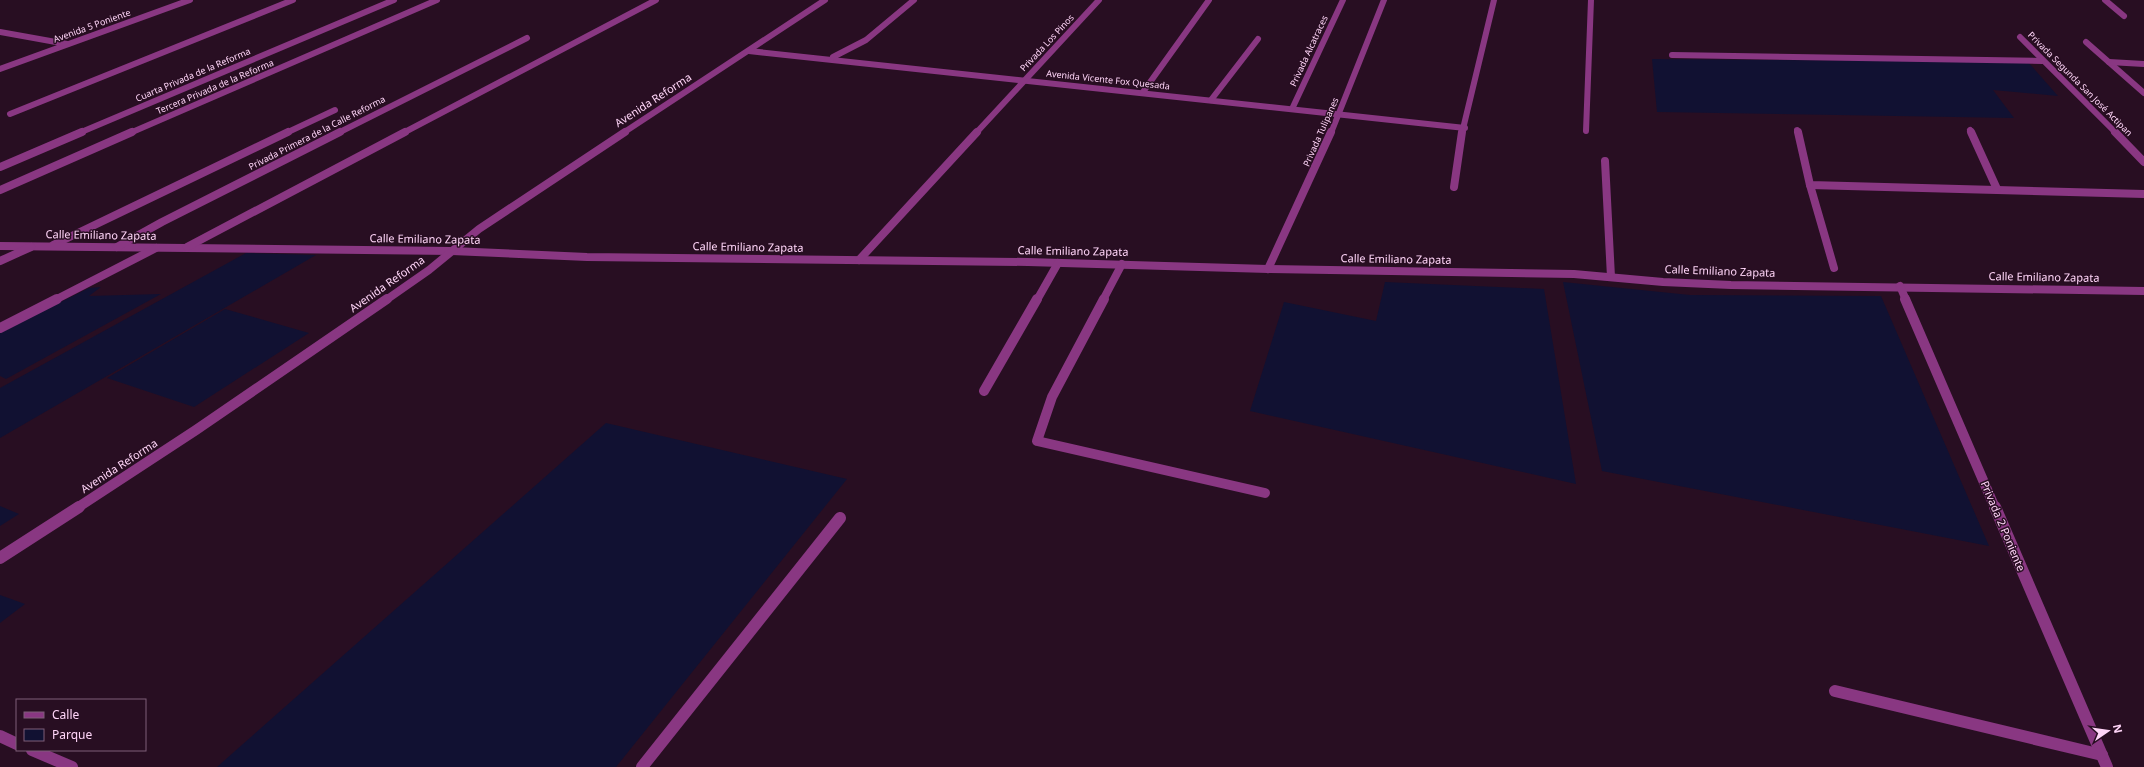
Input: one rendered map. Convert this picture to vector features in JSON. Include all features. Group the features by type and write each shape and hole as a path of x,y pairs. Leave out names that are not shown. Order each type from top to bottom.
{"street":[{"name":"Avenida 5 Poniente","path":"0,69 190,0"},
{"path":"10,114 293,0"},
{"name":"Cuarta Privada de la Reforma","path":"0,167 394,0"},
{"name":"Tercera Privada de la Reforma","path":"0,190 437,0"},
{"path":"186,248 656,0"},
{"name":"Avenida Reforma","path":"0,558 196,430 429,270 479,229 825,0"},
{"path":"828,59 848,53 859,46 914,0"},
{"name":"Privada Los Pinos","path":"859,260 1099,0"},
{"path":"1143,92 1209,0"},
{"name":"Privada Alcatraces","path":"1292,109 1343,0"},
{"name":"Privada Tulipanes","path":"1268,269 1340,114 1384,0"},
{"path":"1454,187 1465,128 1494,0"},
{"path":"1586,131 1591,0"},
{"path":"2105,0 2124,16"},
{"path":"0,32 68,44"},
{"name":"Privada Segunda San José Actipan","path":"2020,36 2042,61 2144,162"},
{"name":"Privada Primera de la Calle Reforma","path":"117,247 162,222 527,38"},
{"path":"1212,100 1258,38"},
{"path":"2086,42 2144,93"},
{"name":"Avenida Vicente Fox Quesada","path":"749,51 1143,92 1465,128"},
{"path":"1672,55 2042,61"},
{"path":"2109,62 2144,64"},
{"path":"50,246 335,110"},
{"path":"1797,130 1810,185 1834,268"},
{"path":"1970,130 1997,189"},
{"path":"1604,161 1610,277"},
{"path":"1810,185 2144,194"},
{"name":"Calle Emiliano Zapata","path":"0,246 452,251 587,257 1122,264 1268,269 1574,274 1732,285 1900,286 2144,291"},
{"path":"0,261 34,246"},
{"path":"0,328 158,248"},
{"path":"984,391 1058,263"},
{"path":"1122,264 1052,397 1037,441 1265,493"},
{"name":"Privada 2 Poniente","path":"1900,286 2105,761"},
{"path":"642,767 840,518"},
{"path":"1835,691 2105,761"},
{"path":"0,736 16,744"},
{"path":"34,751 72,767"}],"green space":[{"path":"1652,59 2028,62 2058,96 1993,90 2014,118 1657,112"},
{"path":"246,253 316,255 0,438 0,388"},
{"path":"1385,282 1544,289 1576,484 1250,411 1284,302 1376,321"},
{"path":"1563,282 1690,295 1881,296 1989,546 1602,471"},
{"path":"101,287 89,296 161,294 6,379 0,376 0,332 89,288"},
{"path":"225,309 309,333 194,407 107,378"},
{"path":"606,423 847,479 616,767 217,767"},
{"path":"0,506 19,514 0,526"},
{"path":"0,595 25,604 0,623"}]}
